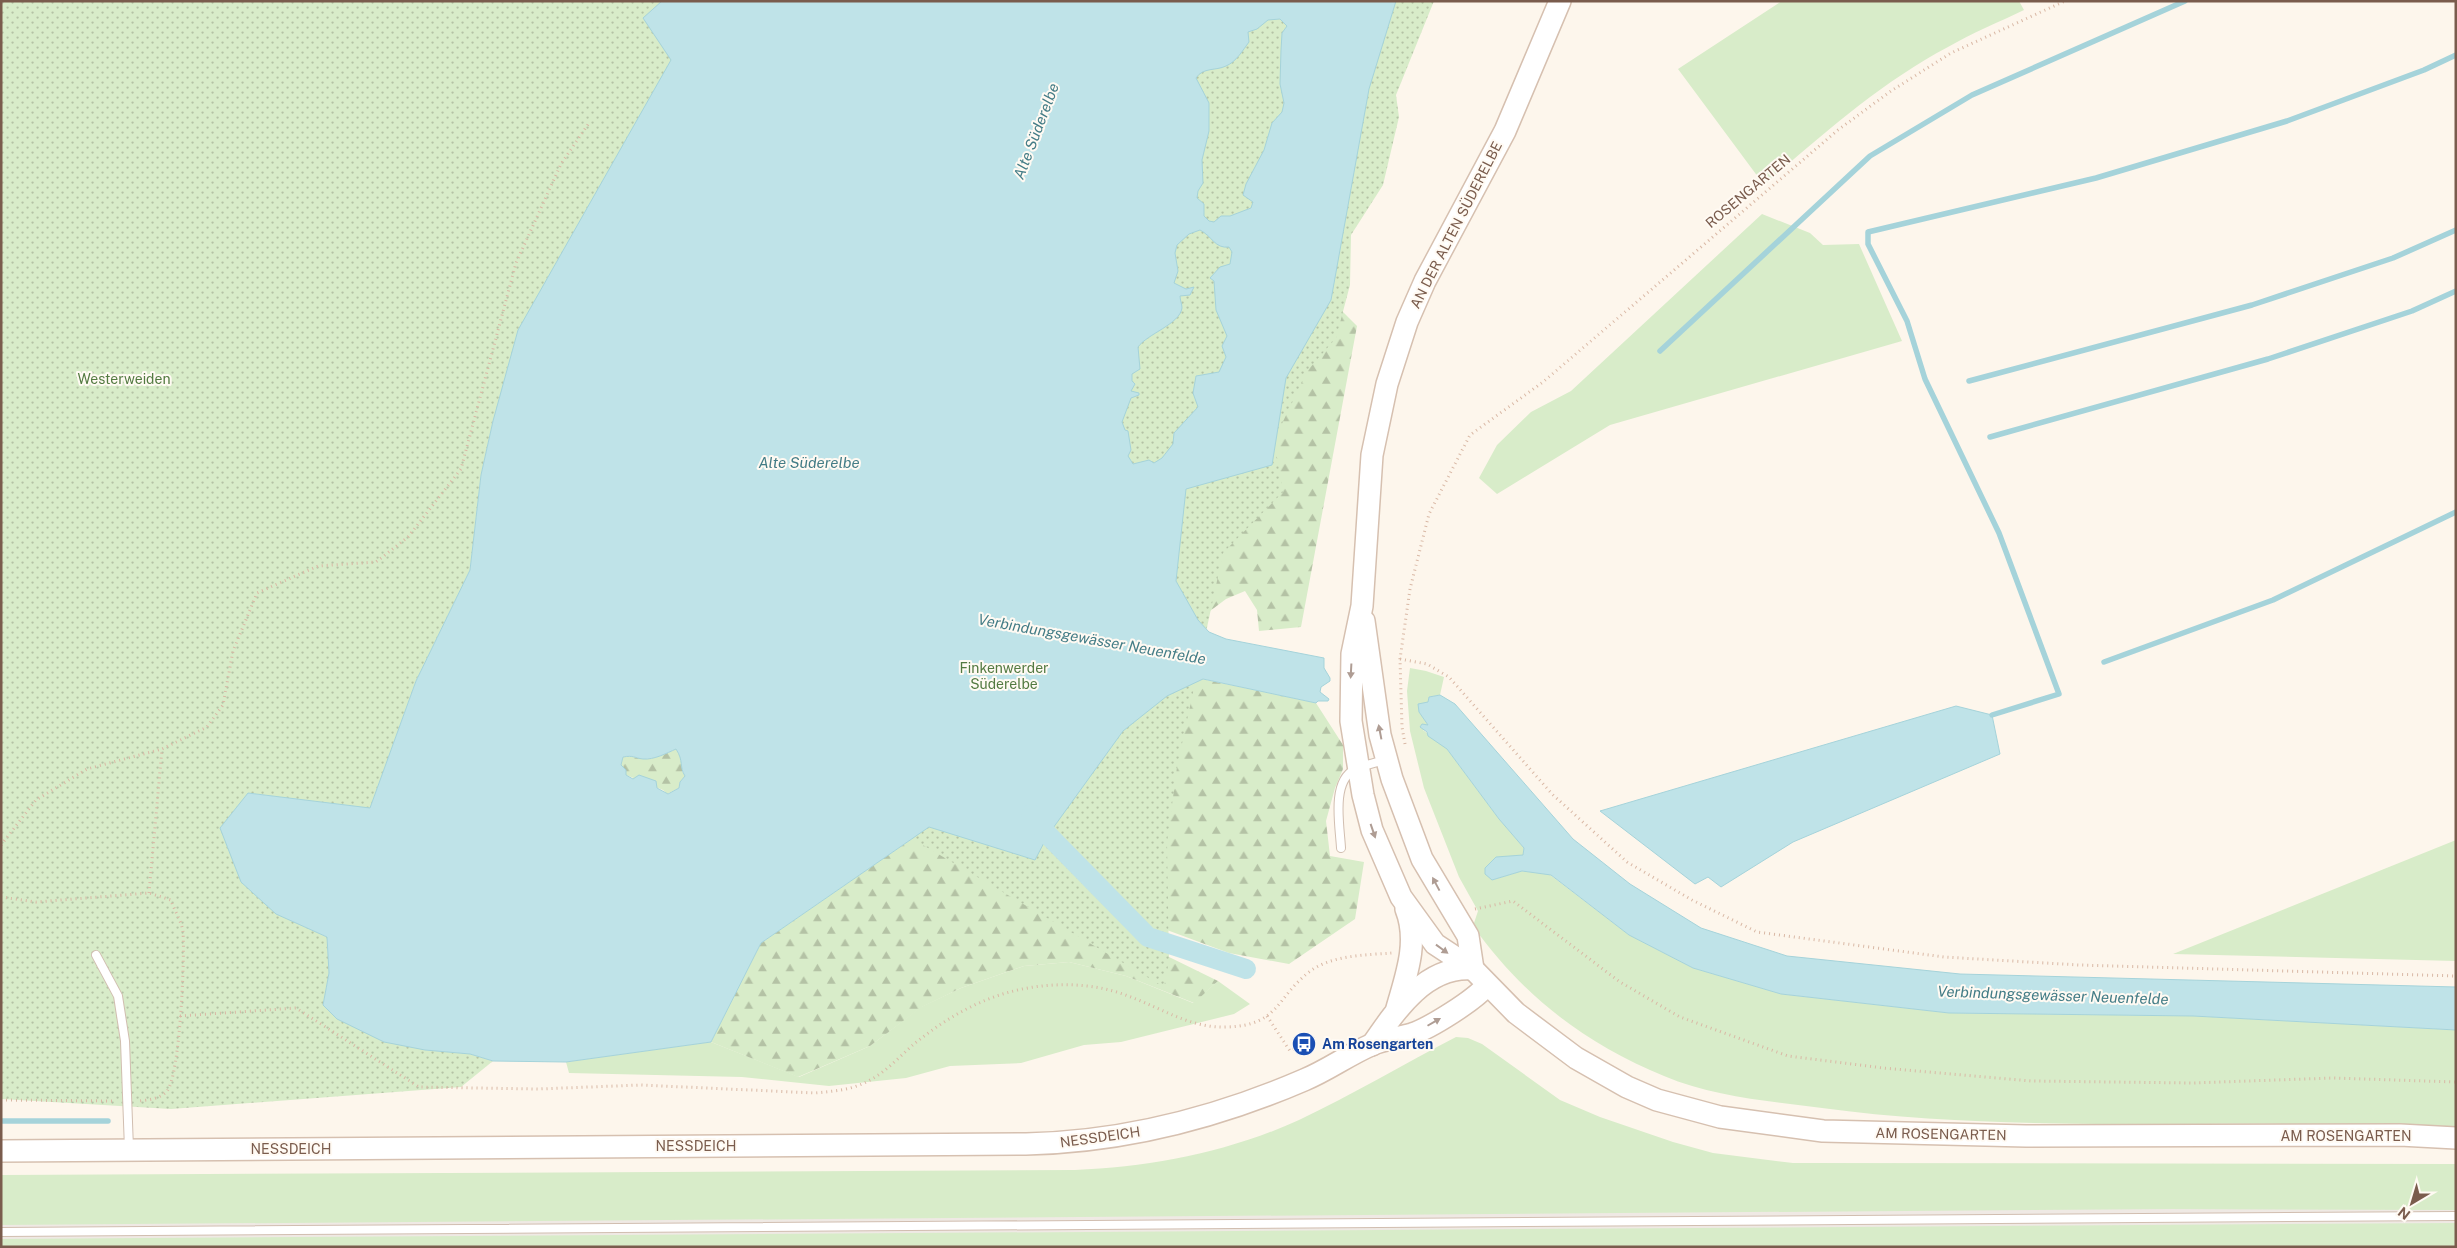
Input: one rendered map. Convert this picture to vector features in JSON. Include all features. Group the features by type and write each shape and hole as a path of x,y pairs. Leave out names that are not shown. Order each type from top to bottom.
{"main road":[{"name":"AN DER ALTEN SÜDERELBE","path":"1480,977 1435,944 1401,897 1372,830 1358,769 1351,721 1352,654 1362,606 1372,455 1394,360 1407,322 1425,281 1504,130 1560,1"},
{"name":"AN DER ALTEN SÜDERELBE","path":"1362,606 1375,705 1387,760 1398,798 1422,859 1468,936 1480,977"},
{"path":"1397,1009 1411,954 1411,923 1401,897"},
{"name":"NESSDEICH","path":"1,1151 1071,1143 1141,1132 1232,1108 1306,1080 1372,1045 1414,1033 1472,998 1480,977 1455,969 1436,976 1397,1009 1372,1045"},
{"name":"AM ROSENGARTEN","path":"1480,977 1537,1030 1599,1072 1657,1100 1753,1123 1824,1131 2026,1136 2400,1135 2456,1138"}],"lane":[{"path":"1341,848 1339,794 1347,777 1358,769 1387,760"},
{"path":"96,955 118,996 125,1041 129,1151"},
{"path":"1,1232 2456,1216"}],"path":[{"name":"ROSENGARTEN","path":"1400,660 1410,589 1423,533 1434,502 1470,434 1543,382 1838,130 1891,91 1951,53 2065,1"},
{"path":"1,845 36,800 87,768 162,749 207,727 223,706 233,650 257,594 318,566 376,562 408,537 461,469 516,263 561,164 589,123"},
{"path":"1406,750 1402,727 1400,660 1427,664 1449,677 1552,794 1627,862 1692,900 1757,932 1953,958 2079,965 2456,976"},
{"path":"149,893 162,749"},
{"path":"1,897 36,902 149,893 170,900 183,931 180,1016 172,1080 167,1092 155,1099 128,1101 1,1100"},
{"path":"1472,915 1471,909 1513,901 1620,982 1680,1017 1788,1056 1883,1068 2031,1081 2192,1083 2362,1078 2456,1082"},
{"path":"180,1016 296,1008 420,1087 538,1089 641,1085 816,1093 839,1091 872,1080 924,1036 963,1010 1005,994 1052,985 1082,986 1127,995 1193,1024 1210,1028 1248,1024 1267,1016 1278,1008 1300,980 1318,967 1365,955 1411,954"},
{"path":"1267,1016 1290,1051 1304,1044"}],"shaded area":[{"path":"2456,1198 2456,1247 1,1247 1,1214"}],"green space":[{"path":"1,1 1434,1 1396,95 1399,117 1383,185 1351,235 1350,285 1336,338 1308,370 1274,440 1283,492 1223,553 1177,767 1167,843 1169,961 1164,987 748,742 493,421 481,475 470,570 416,681 370,809 249,793 277,914 327,937 329,973 323,1005 425,1050 470,1054 493,1061 461,1087 171,1109 1,1099"},
{"path":"1782,1 2019,1 2024,10 1957,42 1923,61 1875,93 1764,185 1678,69"},
{"path":"1762,214 1810,233 1823,245 1859,244 1902,341 1610,425 1497,494 1479,478 1497,445 1531,412 1571,391"},
{"path":"1331,300 1357,326 1301,627 1259,631 1257,610 1245,591 1226,599 1198,620 1286,378"},
{"path":"1410,668 1444,677 1440,695 1429,697 1428,702 1419,712 1429,726 1423,730 1447,749 1499,819 1524,848 1523,855 1492,880 1522,871 1549,874 1629,935 1693,968 1781,994 1949,1013 2193,1016 2456,1030 2456,1127 2057,1123 1916,1118 1869,1114 1722,1094 1664,1076 1607,1048 1557,1015 1534,996 1513,974 1473,926 1478,911 1459,877 1424,788 1410,731 1407,691"},
{"path":"1202,679 1316,703 1343,745 1343,769 1335,788 1326,821 1330,856 1364,862 1355,919 1289,964 1229,953 1148,923 1167,696"},
{"path":"676,749 683,760 682,771 685,776 680,782 679,788 667,794 663,790 626,775 621,765 623,757 652,758"},
{"path":"929,827 1114,930 1218,981 1194,1003 1126,976 1069,962 1024,966 961,988 922,1007 870,1046 798,1077 711,1042 761,943"},
{"path":"2456,840 2456,961 2173,954"},
{"path":"1069,962 1126,976 1193,1003 1218,981 1250,1004 1234,1014 1121,1042 1084,1045 1021,1063 950,1066 906,1078 829,1086 742,1077 569,1073 566,1062 711,1042 799,1077 870,1046 921,1007 961,988 1024,966"},
{"path":"1456,1037 1468,1038 1482,1044 1560,1100 1600,1117 1673,1142 1713,1153 1793,1163 2456,1164 2456,1210 2169,1209 1,1225 1,1175 1075,1170 1132,1165 1189,1156 1245,1141 1272,1131 1339,1100"},
{"path":"2456,1223 2456,1247 1,1247 1,1239"}],"water":[{"name":"Alte Süderelbe","path":"662,1 1396,1 1369,89 1331,300 1286,378 1272,465 1186,489 1176,581 1198,620 1209,632 1226,639 1324,658 1324,668 1330,681 1321,687 1320,692 1329,699 1328,701 1318,701 1316,703 1203,679 1167,696 1123,731 1048,835 1035,860 929,827 761,943 711,1042 566,1062 493,1061 470,1054 425,1050 384,1042 337,1019 323,1005 329,973 327,937 276,914 241,882 220,828 248,793 370,808 416,681 470,570 481,475 493,421 518,330 671,60 643,18","holes":["1280,19 1287,26 1282,33 1281,50 1280,84 1284,103 1282,112 1272,123 1264,150 1246,184 1243,195 1253,202 1251,208 1230,216 1221,216 1214,222 1209,221 1204,216 1204,204 1197,198 1198,191 1203,183 1202,160 1209,131 1209,103 1196,78 1202,72 1222,68 1233,62 1249,42 1248,32 1257,29 1268,20","1200,230 1220,246 1229,247 1232,252 1230,264 1220,267 1210,278 1214,281 1216,310 1227,336 1222,346 1226,357 1219,372 1196,376 1193,393 1198,407 1174,433 1173,444 1162,458 1154,463 1149,460 1133,464 1128,456 1131,450 1128,431 1125,430 1122,422 1131,398 1139,395 1139,393 1131,391 1135,384 1132,381 1132,374 1140,369 1138,347 1142,342 1176,319 1182,308 1180,296 1190,295 1194,287 1186,289 1174,283 1178,271 1175,253 1177,245 1189,234","676,749 681,760 685,776 680,782 679,788 668,794 657,788 656,781 639,775 633,779 626,775 626,770 621,765 623,757 632,756 640,759 656,757"]},
{"name":"Verbindungsgewässer Neuenfelde","path":"1440,695 1455,704 1573,839 1630,884 1701,928 1787,956 1960,974 2456,987 2456,1030 2193,1016 1949,1013 1781,994 1693,968 1629,935 1551,875 1522,871 1492,880 1485,874 1485,868 1496,857 1523,855 1524,848 1499,819 1447,749 1428,736 1427,732 1420,727 1422,724 1428,725 1419,712 1418,704 1428,702 1429,697"},
{"path":"1956,706 1992,715 2000,754 1793,842 1721,887 1708,877 1695,884 1600,811"}],"waterway":[{"path":"1660,351 1870,156 1972,95 2185,1"},
{"path":"1992,715 2059,694 1999,533 1925,379 1907,321 1868,244 1868,232 2096,178 2287,121 2424,70 2456,55"},
{"path":"1969,381 2252,305 2393,258 2456,230"},
{"path":"1990,437 2268,359 2412,311 2456,291"},
{"path":"2104,662 2273,600 2456,512"},
{"path":"1031,814 1048,835 1148,937 1246,969"},
{"path":"1,1121 108,1121"}],"place":[{"name":"Am Rosengarten","path":"1304,1044"}],"park label":[{"name":"Westerweiden","path":"124,379"},
{"name":"Finkenwerder Süderelbe","path":"1004,676"}]}
